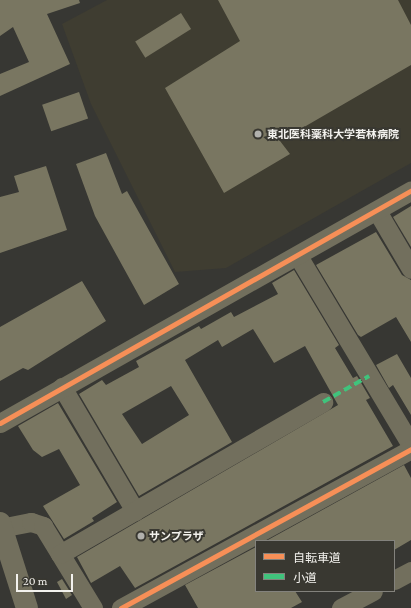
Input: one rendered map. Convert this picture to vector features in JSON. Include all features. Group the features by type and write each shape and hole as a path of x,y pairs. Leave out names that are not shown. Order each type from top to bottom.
{"street":[{"path":"0,423 298,256 411,190"},
{"path":"377,211 411,269"},
{"path":"298,256 411,445"},
{"path":"62,387 135,511"},
{"path":"60,554 323,402"},
{"path":"121,608 411,448"},
{"path":"27,608 0,526 31,522 43,526 92,608"},
{"path":"395,579 411,571"},
{"path":"341,608 371,592"}],"shaded area":[{"name":"東北医科薬科大学若林病院","path":"107,0 411,0 411,163 226,268 175,272 91,104 62,24"}],"building":[{"path":"0,0 79,0 80,3 47,14 70,64 0,96 0,74 29,62 13,27 0,36"},
{"path":"218,0 398,0 411,25 411,65 280,141 290,154 224,193 165,88 240,41"},
{"path":"181,13 191,29 145,58 135,42"},
{"path":"79,92 88,118 51,131 42,105"},
{"path":"106,153 122,194 127,191 179,284 144,305 95,216 76,164"},
{"path":"46,166 67,230 0,253 0,197 19,192 14,176"},
{"path":"411,206 411,247 393,217"},
{"path":"376,232 402,275 411,280 411,342 396,317 361,337 358,335 316,265"},
{"path":"294,270 339,345 335,348 353,378 357,376 370,398 366,400 393,446 135,588 120,566 91,583 77,557 338,405 305,346 274,363 253,329 222,347 218,340 185,360 232,442 139,496 79,394 102,380 106,385 139,367 136,361 199,326 201,329 231,312 234,317 278,294 272,283","holes":["171,386 189,415 142,444 122,414"]},
{"path":"82,281 106,321 28,370 23,368 0,381 0,327"},
{"path":"397,354 411,378 411,415 393,385 389,388 376,365"},
{"path":"58,403 117,502 92,518 94,521 64,539 43,506 80,485 59,449 42,457 33,450 18,426"},
{"path":"404,465 411,478 411,540 395,549 395,540 268,540"},
{"path":"255,548 255,592 296,592 302,602 291,608 198,608 185,585"},
{"path":"62,579 72,595 66,599 57,582"}],"marked path":[{"path":"323,402 369,376"}],"cycle path":[{"path":"0,423 411,190"},
{"path":"121,608 411,449"}],"place":[{"name":"東北医科薬科大学若林病院","path":"258,134"},
{"name":"サンプラザ","path":"141,536"}]}
